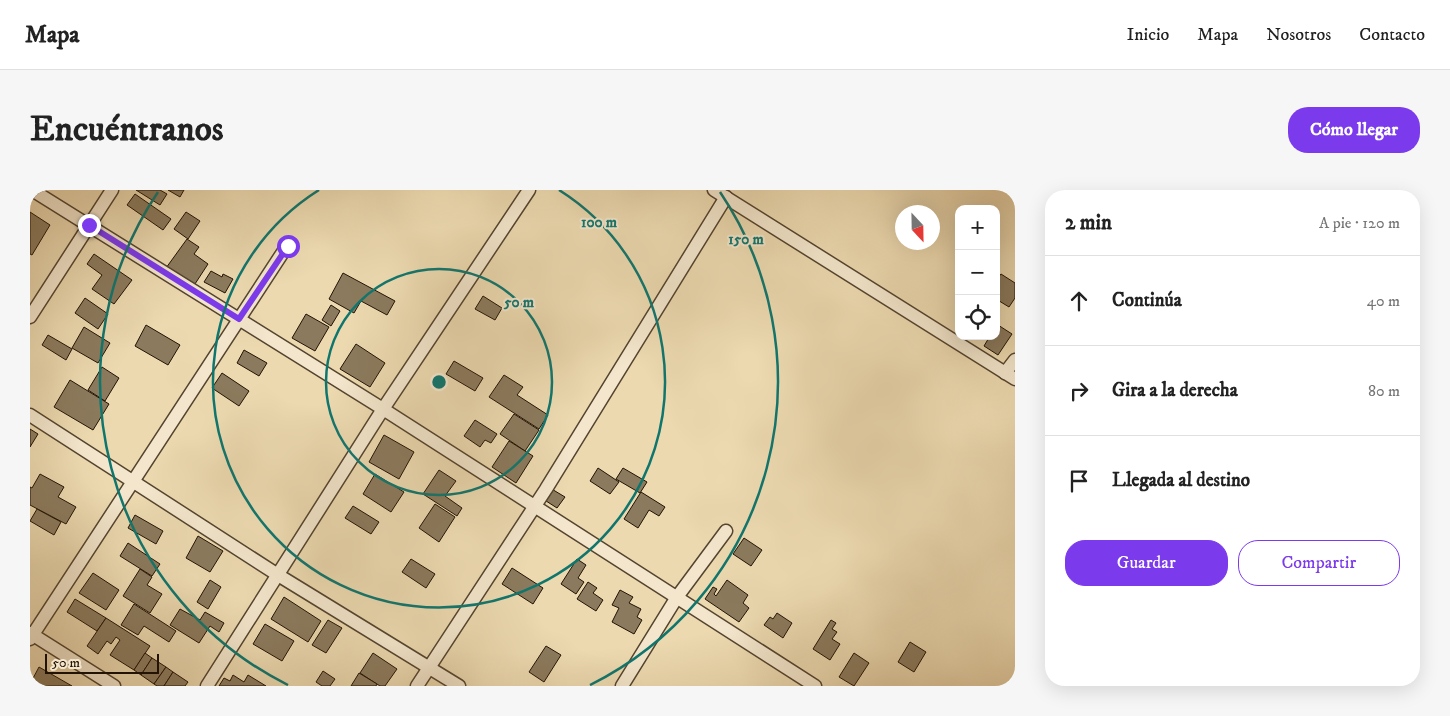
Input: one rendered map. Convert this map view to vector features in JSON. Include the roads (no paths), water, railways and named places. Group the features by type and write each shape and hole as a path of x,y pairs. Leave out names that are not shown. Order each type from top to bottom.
{"street":[{"path":"32,190 383,409 815,686"},
{"path":"30,317 112,190"},
{"path":"207,686 383,409 529,190"},
{"path":"714,190 1010,376 1015,360"},
{"path":"417,686 535,506 726,197"},
{"path":"114,686 31,635 288,246"},
{"path":"30,415 278,575 459,686"},
{"path":"622,686 677,597 726,531"}]}
